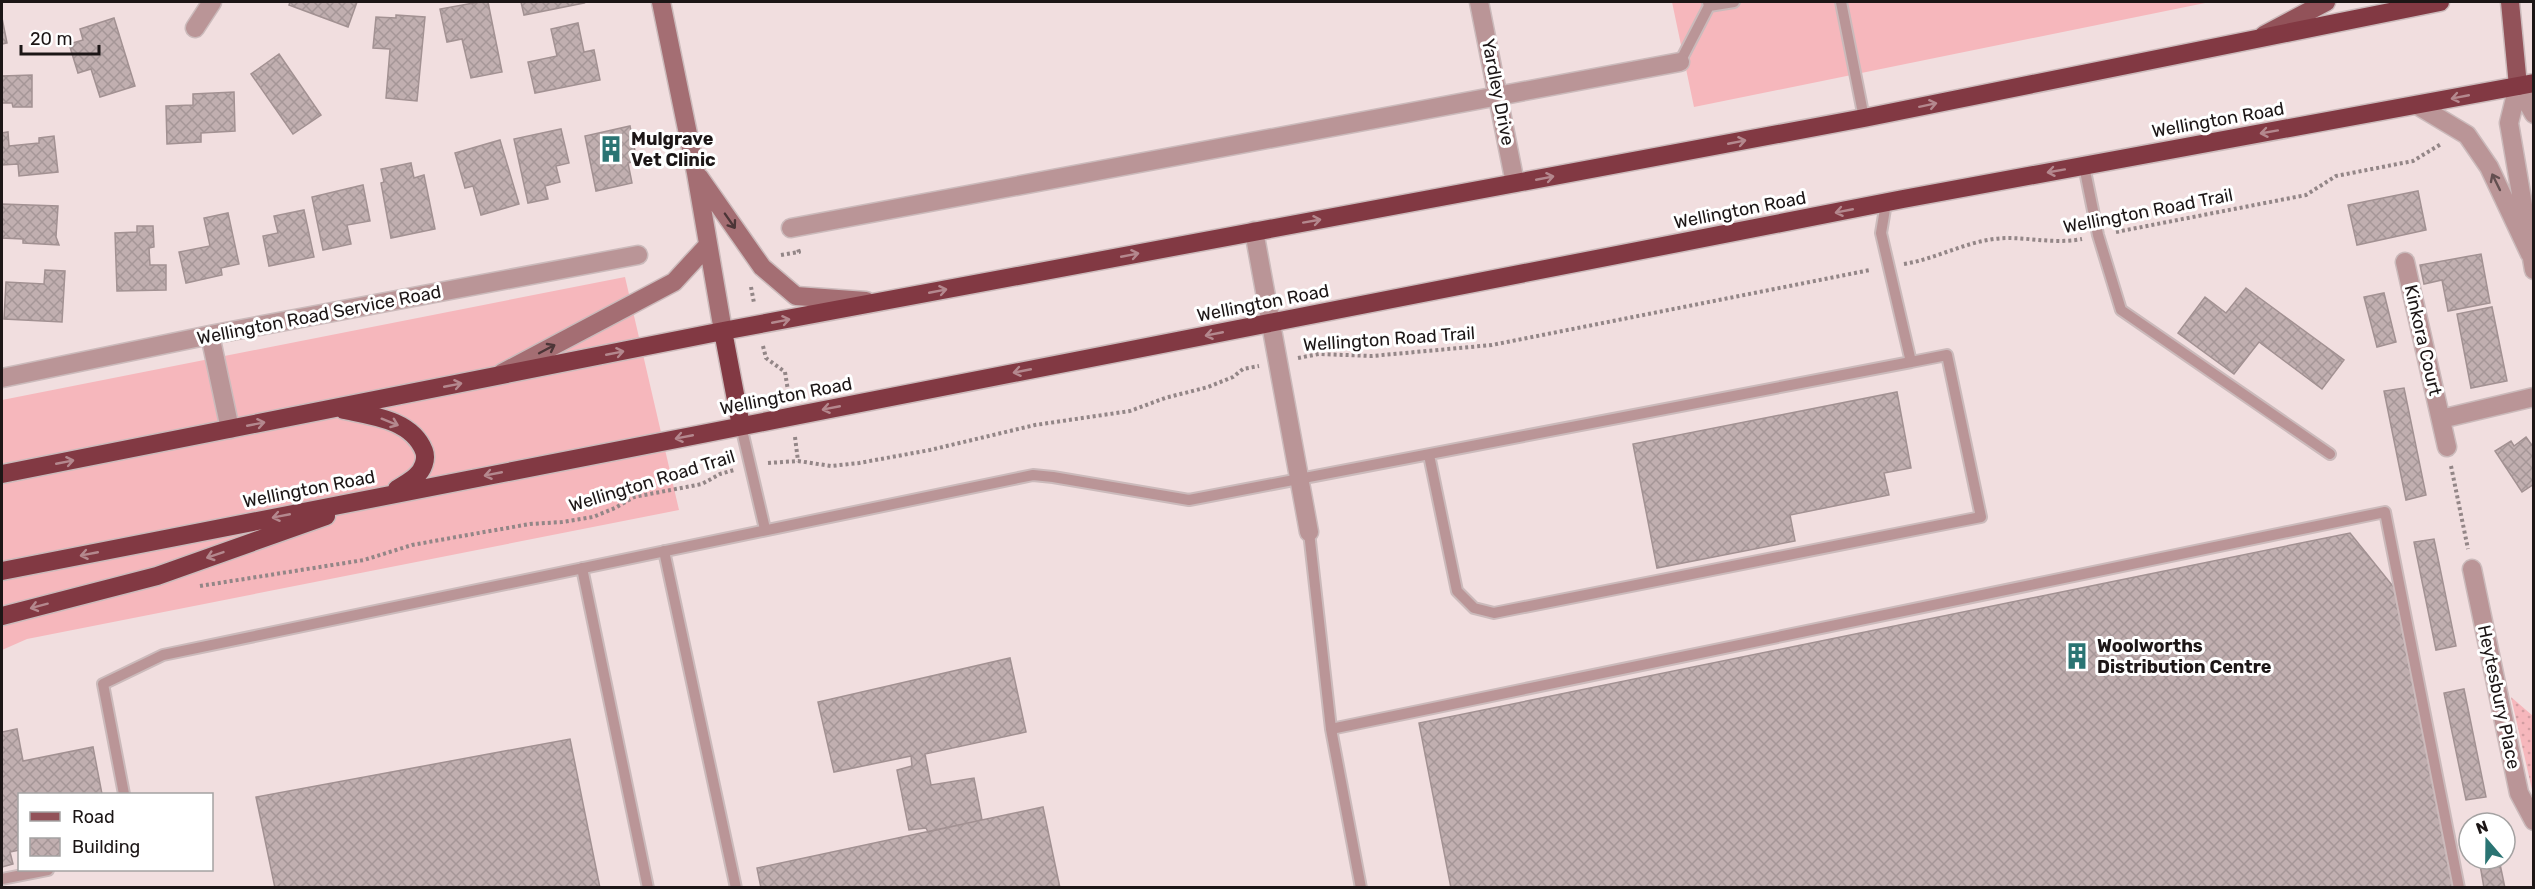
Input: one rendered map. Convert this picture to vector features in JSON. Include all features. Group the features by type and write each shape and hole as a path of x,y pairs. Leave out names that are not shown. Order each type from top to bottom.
{"highway":[{"path":"2,474 723,331 1864,118 2440,2"},
{"name":"Wellington Road","path":"2,571 1886,203 2526,84"},
{"path":"723,331 741,426"},
{"path":"2,616 157,576 389,494 416,476 424,464 426,455 421,443 410,431 387,420 333,408"}],"main road":[{"path":"2263,36 2326,2"},
{"path":"2510,2 2526,84"}],"street":[{"path":"195,28 212,2"},
{"path":"661,2 696,173 723,331"},
{"name":"Yardley Drive","path":"1479,2 1500,96 1515,183"},
{"path":"791,228 1680,62"},
{"path":"2526,84 2534,114"},
{"path":"2526,84 2509,123 2532,262"},
{"path":"2417,105 2467,135 2489,167 2532,262"},
{"path":"696,173 762,267 796,296 880,302"},
{"path":"1254,231 1308,532"},
{"path":"495,376 674,282 708,245"},
{"name":"Wellington Road Service Road","path":"2,378 210,335 638,255"},
{"name":"Kinkora Court","path":"2405,262 2447,447"},
{"path":"210,335 230,429"},
{"name":"Kinkora Court","path":"2441,419 2534,397"},
{"name":"Heytesbury Place","path":"2472,570 2519,793 2534,821"}],"lane":[{"path":"1680,62 1708,4 1734,2"},
{"path":"1841,2 1864,118"},
{"path":"2084,166 2098,236 2121,310 2330,454"},
{"path":"1886,203 1881,233 1911,362"},
{"path":"124,793 103,684 163,655 765,529 1033,476 1053,477 1189,500 1947,355 1981,518 1494,614 1474,608 1457,591 1429,455"},
{"path":"741,426 765,529"},
{"path":"1330,729 2385,512 2459,888"},
{"path":"1308,532 1330,729 1361,888"},
{"path":"664,550 736,888"},
{"path":"582,568 648,888"},
{"path":"2,879 43,871"}],"path":[{"name":"Wellington Road Trail","path":"189,588 364,560 412,545 495,530 593,516 615,508 634,497 702,484 720,474 750,466 780,461 831,466 859,463 930,450 1035,425 1130,411 1165,398 1208,387 1233,377 1243,369 1319,354 1372,356 1492,345 1911,263 1968,244 1997,238 2061,242 2306,195 2336,176 2413,161 2444,142 2467,135"},
{"path":"749,278 766,358 785,372 798,461"},
{"path":"2447,447 2472,570"}],"shaded area":[{"path":"1672,2 2210,2 1694,107"},
{"path":"625,277 679,510 27,639 2,650 2,400"},
{"path":"2511,697 2533,716 2533,794"}],"building":[{"path":"290,2 357,2 348,27 289,5"},
{"path":"488,2 502,72 471,78 462,39 447,42 440,9"},
{"path":"521,2 583,2 584,3 524,15"},
{"path":"396,15 425,17 417,101 386,98 390,49 373,48 376,17 396,18"},
{"path":"2,18 7,43 2,44"},
{"path":"114,18 135,86 100,97 91,69 78,73 69,44 83,40 80,29"},
{"path":"578,23 584,52 594,50 600,80 535,93 528,62 557,56 551,29"},
{"path":"279,54 321,115 293,134 251,74"},
{"path":"32,75 32,107 13,107 12,103 2,103 2,76"},
{"path":"234,92 235,131 201,133 201,142 167,144 166,106 193,105 193,94"},
{"name":"Mulgrave Vet Clinic","path":"630,126 637,161 628,163 632,183 596,191 585,136"},
{"path":"561,129 569,163 556,166 560,182 545,186 548,199 528,203 514,139"},
{"path":"8,132 9,146 39,143 39,138 54,136 58,172 19,176 18,164 2,165 2,133"},
{"path":"500,140 519,204 481,215 473,186 465,188 455,153"},
{"path":"411,163 414,178 424,175 435,229 391,238 381,183 384,182 381,169"},
{"path":"363,185 370,221 347,225 351,244 323,250 312,197"},
{"path":"2418,191 2426,230 2357,245 2348,205"},
{"path":"2,204 58,206 56,237 59,245 23,243 23,239 2,238"},
{"path":"304,210 314,257 269,266 263,236 278,233 274,216"},
{"path":"228,213 239,264 221,268 222,275 186,283 179,252 210,246 204,218"},
{"path":"137,226 153,226 154,247 149,248 150,265 166,265 166,290 117,291 115,233 137,232"},
{"path":"2481,254 2490,303 2448,311 2442,280 2424,284 2420,265"},
{"path":"45,270 65,271 62,322 4,319 6,282 44,284"},
{"path":"2246,288 2344,360 2322,389 2259,342 2234,374 2178,333 2205,297 2226,313"},
{"path":"2384,293 2396,342 2377,347 2364,297"},
{"path":"2492,307 2507,381 2471,388 2457,314"},
{"path":"2404,388 2426,495 2406,500 2384,391"},
{"path":"1897,392 1911,468 1884,473 1889,495 1790,515 1795,541 1657,568 1633,444"},
{"path":"2526,437 2534,448 2534,484 2522,492 2495,451 2511,441 2514,446"},
{"name":"Woolworths Distribution Centre","path":"2350,533 2396,590 2454,888 1451,888 1419,723"},
{"path":"2434,539 2456,646 2436,650 2414,542"},
{"path":"1010,658 1026,732 925,754 931,785 974,778 982,820 928,832 926,828 909,830 897,770 912,766 911,756 834,772 818,702"},
{"path":"2464,689 2486,797 2466,800 2444,693"},
{"path":"17,729 23,761 93,747 102,793 18,793 18,850 10,852 13,864 2,867 2,732"},
{"path":"570,739 600,888 275,888 256,797"},
{"path":"1043,807 1060,888 761,888 757,868"},
{"path":"2481,871 2501,871 2505,888 2484,888"}],"place":[{"name":"Mulgrave Vet Clinic","path":"611,149"},
{"name":"Woolworths Distribution Centre","path":"2077,656"}]}
